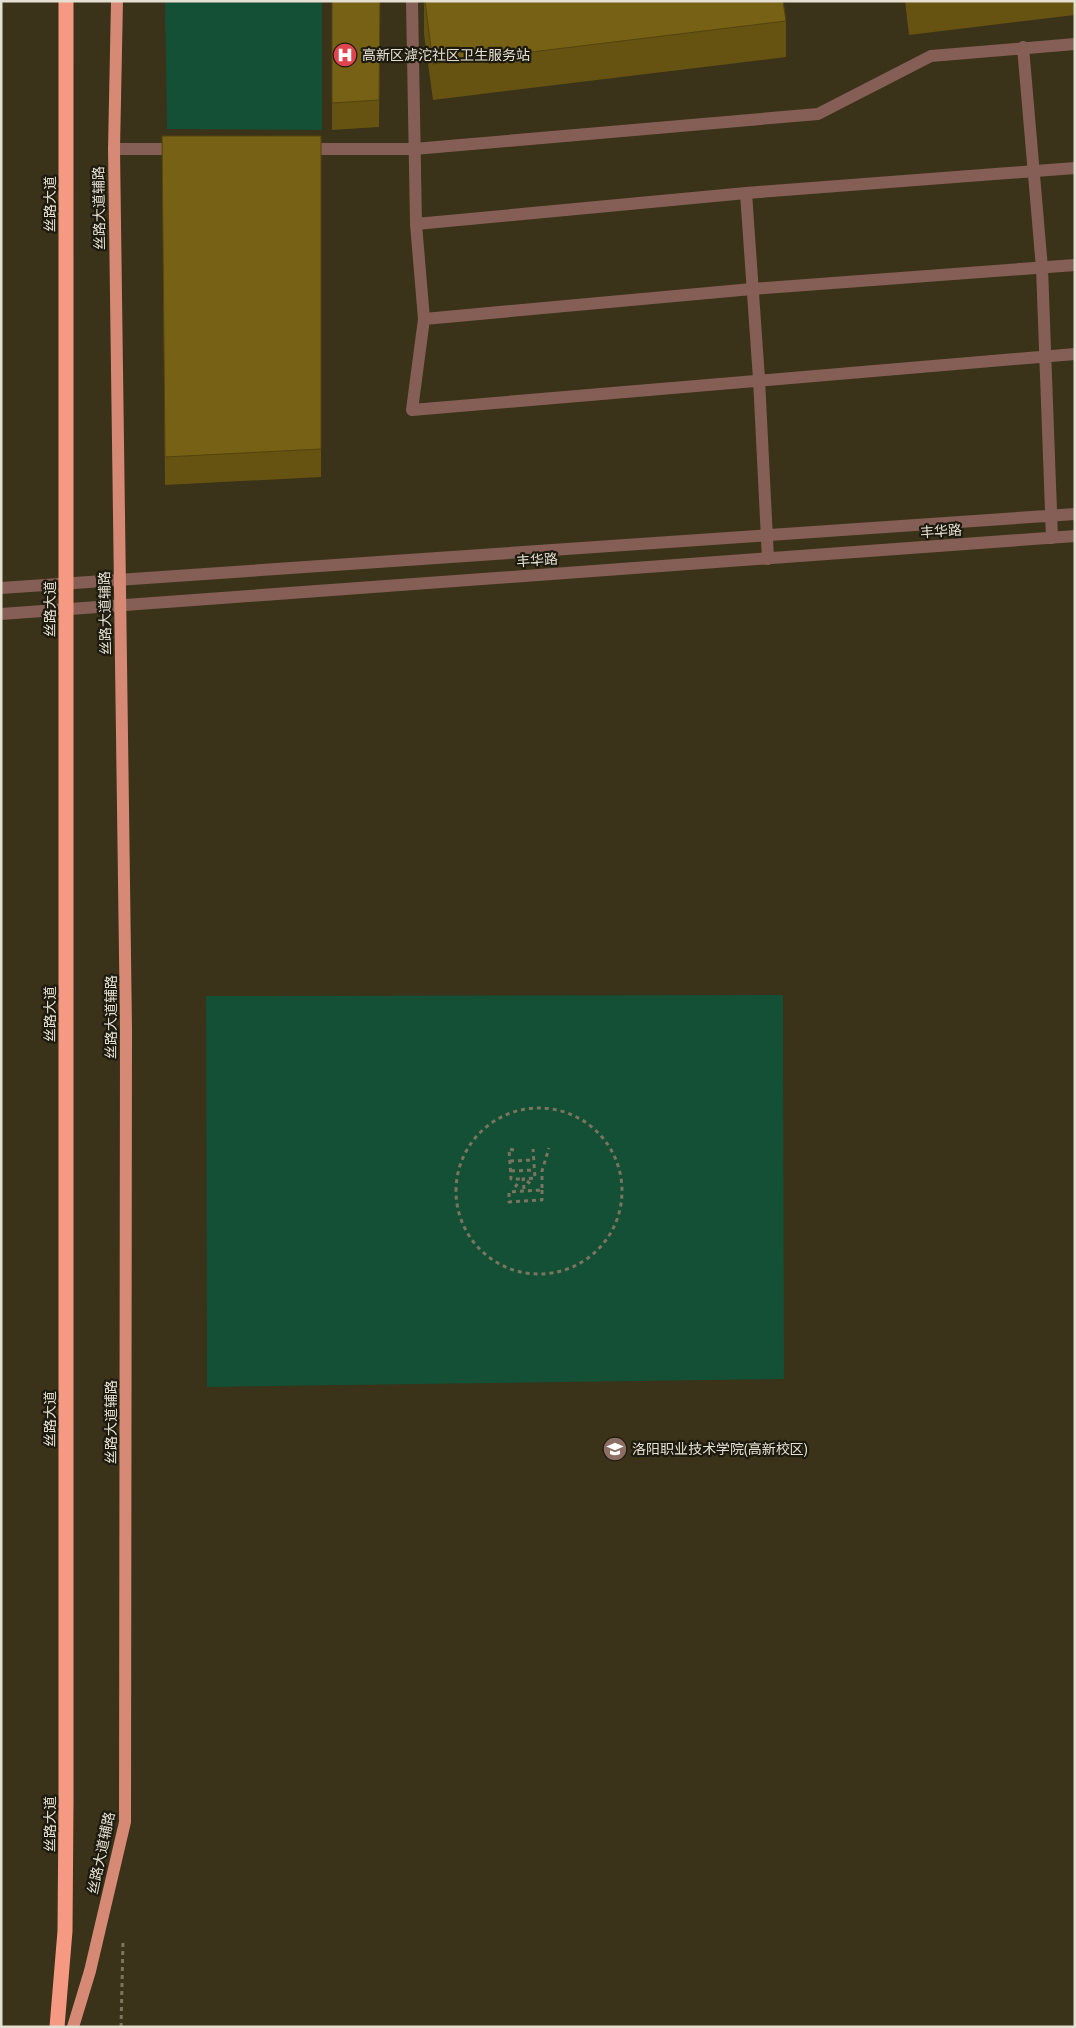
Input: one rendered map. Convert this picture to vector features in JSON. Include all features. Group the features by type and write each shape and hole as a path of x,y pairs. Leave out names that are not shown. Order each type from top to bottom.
{"highway":[{"name":"丝路大道","path":"57,2027 65,1931 66,1804 66,1"}],"main road":[{"name":"丝路大道辅路","path":"73,2027 90,1970 126,1822 126,1028 114,149 117,1"}],"street":[{"path":"429,4 412,3 416,224 424,319 412,410 759,379 1075,354"},
{"path":"298,149 414,149 818,114 931,56 1075,44"},
{"path":"1023,47 1042,268 1047,356 1052,538"},
{"path":"114,149 191,149"},
{"path":"416,224 746,193 1075,168"},
{"path":"746,193 759,379 768,559"},
{"path":"424,319 752,289 1075,265"},
{"name":"丰华路","path":"1,588 1075,514"},
{"name":"丰华路","path":"1,614 1075,536"}],"path":[{"path":"525,1108 551,1108 579,1117 602,1134 618,1159 623,1188 620,1217 606,1242 584,1262 557,1273 528,1274 503,1266 481,1251 465,1230 456,1205 456,1179 461,1162 464,1154 479,1132 500,1117 525,1108"},
{"path":"542,1190 509,1192 509,1202 542,1200 542,1190 542,1171 549,1148"},
{"path":"514,1150 509,1149 511,1179 523,1180 535,1178 534,1149"},
{"path":"510,1161 534,1160"},
{"path":"511,1171 534,1170"},
{"path":"523,1180 533,1186"},
{"path":"514,1187 523,1180"},
{"path":"523,1180 524,1189"}],"green space":[{"path":"165,1 322,1 322,130 167,129"},
{"path":"783,995 784,1379 207,1387 206,996"}],"building":[{"path":"332,1 380,1 379,100 332,103"},
{"path":"425,1 783,1 786,21 433,64"},
{"path":"162,136 321,136 321,449 165,457"}],"place":[{"name":"高新区滹沱社区卫生服务站","path":"345,55"},
{"name":"洛阳职业技术学院(高新校区)","path":"615,1449"}]}
